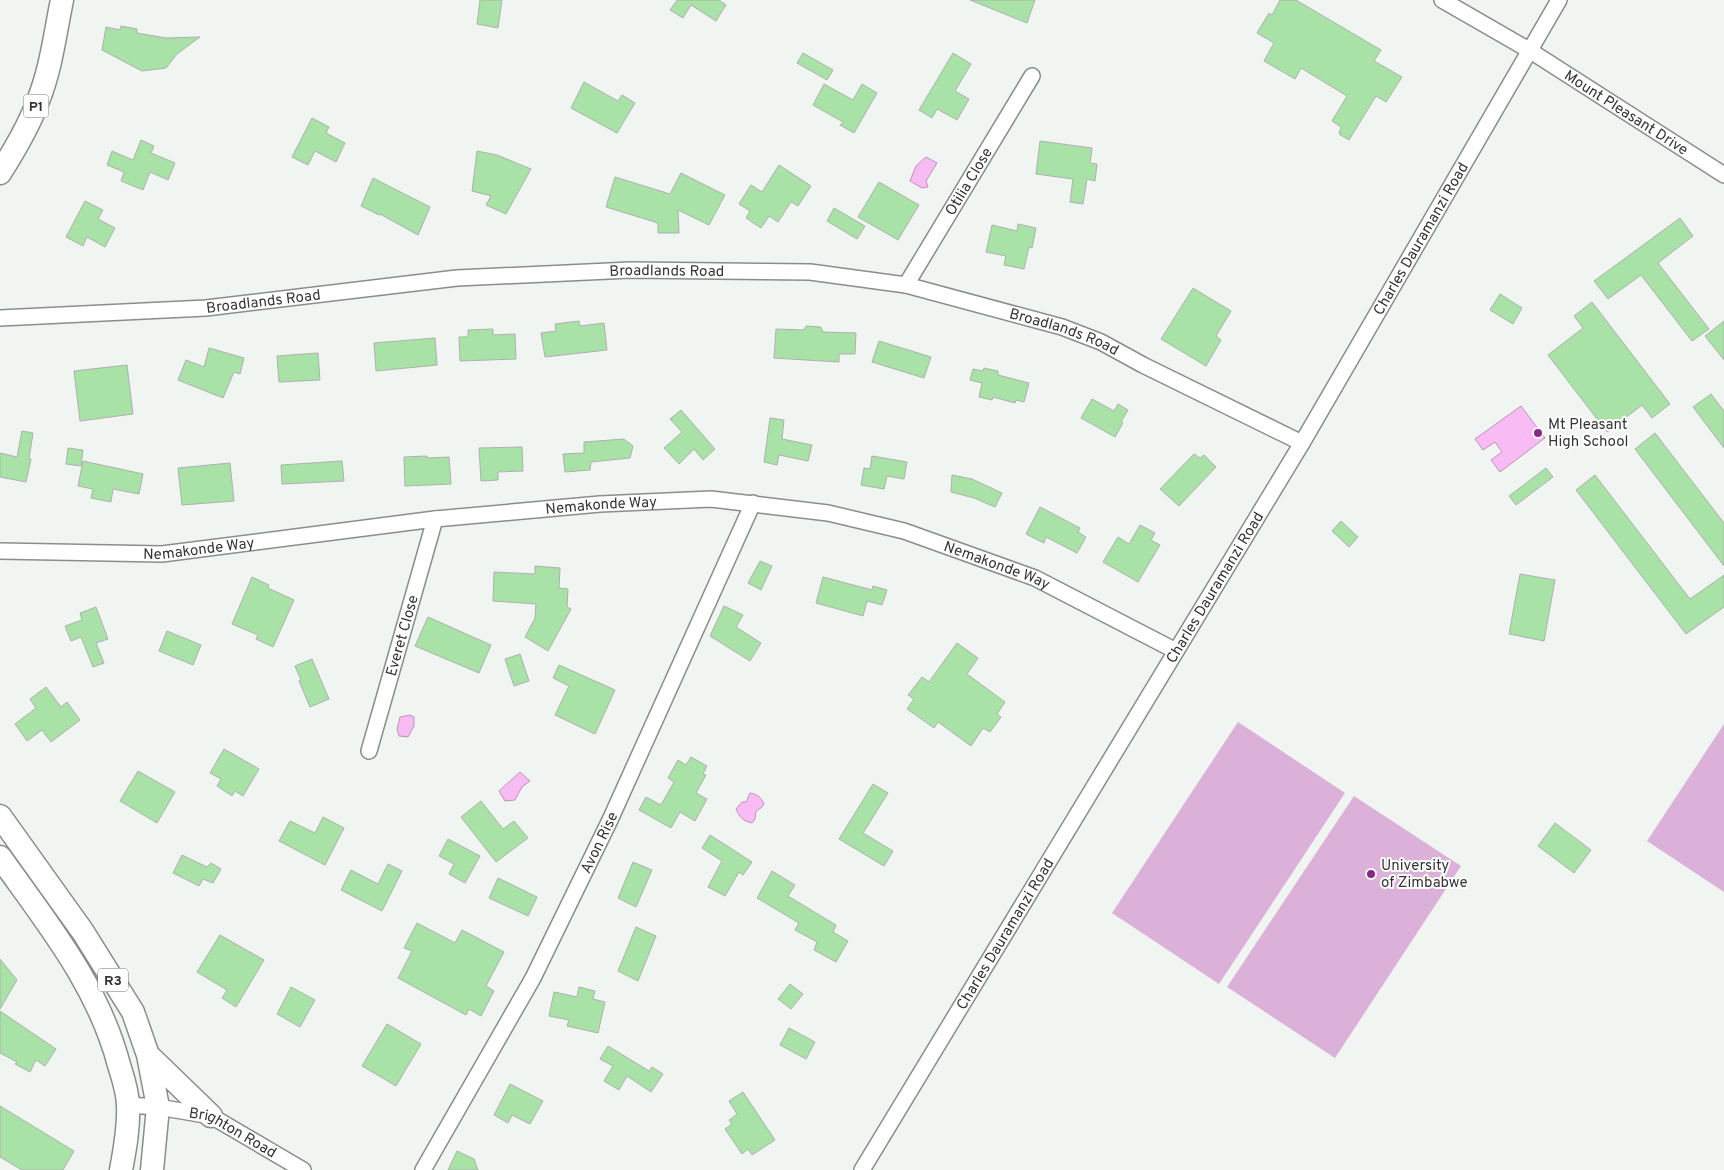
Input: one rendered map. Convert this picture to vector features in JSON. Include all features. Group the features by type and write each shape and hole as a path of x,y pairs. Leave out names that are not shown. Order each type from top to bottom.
{"highway":[{"name":"P1","path":"0,173 6,149 38,102 51,56 62,0"},
{"name":"R3","path":"0,816 102,959 133,1012 148,1055 158,1107 152,1170"},
{"name":"R3","path":"0,857 67,950 86,981 116,1050 128,1105 125,1151 121,1170"},
{"path":"148,1055 211,1116"}],"street":[{"name":"Mount Pleasant Drive","path":"1442,0 1529,50 1724,174"},
{"name":"Charles Dauramanzi Road","path":"862,1170 1302,443 1559,0"},
{"name":"Otilia Close","path":"906,285 1032,76"},
{"name":"Broadlands Road","path":"0,318 206,308 457,278 630,270 810,272 906,285 1062,327 1101,342 1143,365 1302,443"},
{"name":"Nemakonde Way","path":"0,551 162,554 435,519 600,504 711,499 828,513 904,531 1035,578 1176,651"},
{"name":"Avon Rise","path":"423,1170 533,978 610,820 753,503"},
{"name":"Everet Close","path":"369,751 435,519"},
{"name":"Brighton Road","path":"128,1105 158,1107 211,1116 303,1170"}],"shaded area":[{"path":"926,157 937,163 926,181 928,187 922,188 910,181 916,166"},
{"path":"1521,406 1545,438 1500,472 1491,460 1502,452 1495,442 1483,450 1475,439"},
{"path":"410,715 414,717 414,726 408,737 399,736 397,729 400,717"},
{"path":"1238,722 1345,793 1219,984 1112,913"},
{"path":"1724,724 1724,892 1647,841"},
{"path":"520,772 530,781 522,787 515,800 505,801 499,791"},
{"path":"750,793 762,799 764,804 756,811 755,819 752,823 742,819 736,809 742,802 746,802"},
{"path":"1354,796 1461,866 1335,1058 1227,987"}],"building":[{"path":"480,0 502,0 498,28 477,24"},
{"path":"677,0 719,0 726,5 716,21 691,5 683,18 670,10"},
{"path":"970,0 1035,0 1027,23"},
{"path":"1280,0 1296,0 1381,50 1374,61 1402,77 1386,102 1376,96 1349,140 1339,134 1341,127 1332,121 1347,96 1301,68 1295,79 1264,61 1274,43 1257,33 1269,13 1272,15"},
{"path":"121,26 137,29 137,33 166,38 200,37 177,54 166,68 142,71 102,50 106,27 120,30"},
{"path":"803,53 833,70 827,80 797,63"},
{"path":"953,53 971,64 955,91 969,99 957,120 937,109 932,118 919,110"},
{"path":"584,82 618,101 622,95 635,103 617,133 571,108"},
{"path":"824,84 853,100 862,84 877,93 854,133 840,125 843,122 813,105"},
{"path":"312,118 329,127 326,133 345,143 336,162 315,151 308,165 292,157"},
{"path":"141,140 154,146 151,153 175,163 168,180 150,172 143,190 121,181 124,172 107,165 112,151 133,160"},
{"path":"1040,141 1092,148 1090,163 1097,164 1095,181 1087,179 1083,204 1070,202 1073,179 1036,174"},
{"path":"477,151 497,155 531,169 506,214 486,205 491,196 472,191"},
{"path":"779,165 811,186 798,206 791,202 778,222 769,216 761,228 746,218 750,211 739,204 751,185 762,192"},
{"path":"681,173 725,195 709,225 678,210 679,233 658,233 658,223 606,207 615,177 670,194"},
{"path":"373,178 430,207 418,235 361,206"},
{"path":"879,182 919,205 898,240 858,217"},
{"path":"85,201 103,210 98,219 115,228 105,247 87,237 83,246 66,237"},
{"path":"834,208 865,226 857,239 827,221"},
{"path":"1680,218 1693,236 1658,263 1709,329 1692,341 1641,275 1608,299 1594,281"},
{"path":"1018,224 1036,228 1032,248 1029,247 1024,269 1004,265 1006,256 986,252 992,225 1017,231"},
{"path":"1193,288 1231,311 1216,336 1221,340 1206,366 1161,339"},
{"path":"1500,294 1522,308 1513,324 1490,310"},
{"path":"1592,302 1670,404 1652,418 1642,405 1607,432 1548,355 1583,328 1574,316"},
{"path":"579,321 580,326 604,323 607,350 545,357 541,333 556,331 555,324"},
{"path":"1724,321 1724,360 1705,336"},
{"path":"806,326 821,327 823,332 856,333 855,354 839,354 839,362 774,358 776,329 804,330"},
{"path":"493,329 493,335 515,334 516,359 460,361 459,337 468,337 468,330"},
{"path":"435,338 437,365 376,371 374,343"},
{"path":"879,341 931,357 924,378 872,362"},
{"path":"209,348 244,358 240,374 234,372 223,398 178,380 186,360 204,367"},
{"path":"318,353 320,380 279,382 277,356"},
{"path":"127,365 133,414 80,421 74,371"},
{"path":"984,368 998,371 998,375 1029,383 1024,402 1016,400 1015,403 993,397 992,400 979,397 982,383 970,380 973,369 983,371"},
{"path":"1711,394 1724,411 1724,448 1693,407"},
{"path":"1092,399 1114,411 1118,404 1128,410 1115,437 1081,418"},
{"path":"681,410 715,449 703,460 694,449 679,464 664,448 682,432 670,419"},
{"path":"770,418 784,420 782,439 812,445 808,461 779,455 777,465 764,462"},
{"path":"22,431 33,433 29,459 31,459 26,482 0,477 0,453 17,457"},
{"path":"1655,433 1724,523 1724,566 1635,449"},
{"path":"624,439 633,446 630,458 591,462 590,470 565,472 563,454 584,453 584,442"},
{"path":"522,447 523,471 498,472 498,480 481,481 479,448"},
{"path":"68,448 83,450 81,466 66,464"},
{"path":"1194,454 1200,458 1204,455 1216,467 1179,506 1160,489"},
{"path":"427,456 427,458 449,457 451,484 405,486 404,457"},
{"path":"872,456 907,462 904,479 887,476 884,489 861,485 864,468 870,469"},
{"path":"83,461 143,474 139,494 113,489 111,502 91,498 93,489 78,486"},
{"path":"342,461 344,481 282,484 281,465"},
{"path":"230,463 234,501 182,505 178,468"},
{"path":"1546,468 1553,477 1516,505 1509,496"},
{"path":"952,475 972,479 1002,493 995,507 974,498 951,492"},
{"path":"1595,475 1690,599 1724,575 1724,607 1686,634 1576,490"},
{"path":"1040,507 1080,528 1078,532 1086,537 1077,553 1046,537 1044,543 1026,534"},
{"path":"1341,521 1358,537 1349,547 1332,531"},
{"path":"1140,525 1155,533 1151,540 1160,545 1138,582 1103,562 1118,537 1129,544"},
{"path":"760,561 772,566 761,590 748,583"},
{"path":"535,566 560,568 559,588 568,589 567,607 571,609 548,651 525,637 535,618 536,604 493,601 494,572 535,574"},
{"path":"1520,574 1555,580 1544,641 1509,634"},
{"path":"252,577 269,585 268,588 294,600 273,647 256,639 258,635 232,624"},
{"path":"823,577 872,590 873,586 887,590 882,605 867,601 863,616 816,603"},
{"path":"724,606 743,615 736,627 761,643 750,661 710,636"},
{"path":"96,607 108,639 96,643 104,663 93,667 81,637 71,641 65,626 82,620 80,613"},
{"path":"428,617 491,645 479,673 415,646"},
{"path":"167,631 201,645 193,665 159,651"},
{"path":"957,643 978,658 967,674 1005,702 997,714 1001,717 990,732 983,728 971,746 938,722 934,728 907,709 914,699 908,695 922,677 929,682"},
{"path":"520,654 529,681 514,686 505,659"},
{"path":"312,659 329,699 310,707 295,666"},
{"path":"559,665 615,690 595,734 555,715 569,686 553,678"},
{"path":"46,687 61,707 67,702 80,720 51,742 42,730 27,741 15,724 36,708 30,699"},
{"path":"224,749 259,769 243,796 235,791 232,796 217,786 221,779 210,773"},
{"path":"691,757 707,766 703,774 706,775 696,793 707,799 695,821 680,812 671,828 639,810 646,797 661,805 674,782 668,778 678,760 686,765"},
{"path":"138,771 175,792 157,823 120,801"},
{"path":"873,784 888,793 863,833 893,851 884,866 839,839"},
{"path":"481,801 503,829 514,821 528,838 496,862 461,817"},
{"path":"323,817 344,828 325,865 279,841 290,821 315,833"},
{"path":"1555,823 1591,850 1574,873 1538,846"},
{"path":"710,835 752,862 743,875 739,872 725,896 708,887 722,861 702,848"},
{"path":"448,839 480,856 465,883 449,874 454,864 439,856"},
{"path":"182,855 207,867 211,863 221,869 213,883 203,879 199,886 173,873"},
{"path":"633,862 652,870 636,907 618,898"},
{"path":"388,864 402,871 382,911 341,890 351,870 378,884"},
{"path":"772,871 795,885 788,896 836,925 833,932 848,941 836,962 814,950 817,942 795,930 799,923 757,898"},
{"path":"498,878 537,897 528,916 489,898"},
{"path":"417,923 455,943 462,930 504,952 486,986 494,991 481,1016 469,1009 466,1015 398,978 412,951 404,948"},
{"path":"636,927 656,936 638,981 618,971"},
{"path":"220,935 264,960 236,1007 222,998 227,990 197,972"},
{"path":"0,959 17,980 0,1009"},
{"path":"790,984 803,994 791,1009 778,999"},
{"path":"291,987 315,1000 300,1027 277,1014"},
{"path":"579,987 595,991 593,999 605,1002 598,1033 567,1026 569,1020 549,1016 554,992 577,997"},
{"path":"0,1011 56,1049 45,1066 36,1060 30,1072 0,1053"},
{"path":"387,1024 421,1044 396,1086 362,1066"},
{"path":"789,1028 815,1042 806,1059 780,1045"},
{"path":"608,1046 649,1071 652,1067 663,1074 651,1092 627,1076 619,1090 604,1081 613,1066 600,1059"},
{"path":"510,1084 543,1101 530,1124 512,1115 508,1123 494,1115"},
{"path":"743,1092 775,1140 752,1155 748,1149 742,1154 725,1129 732,1124 729,1120 737,1114 729,1101"},
{"path":"0,1106 74,1151 63,1170 22,1170 0,1157"},
{"path":"457,1151 474,1159 478,1170 448,1170"}],"place":[{"name":"Mt Pleasant High School","path":"1538,433"},
{"name":"University of Zimbabwe","path":"1371,874"}]}
